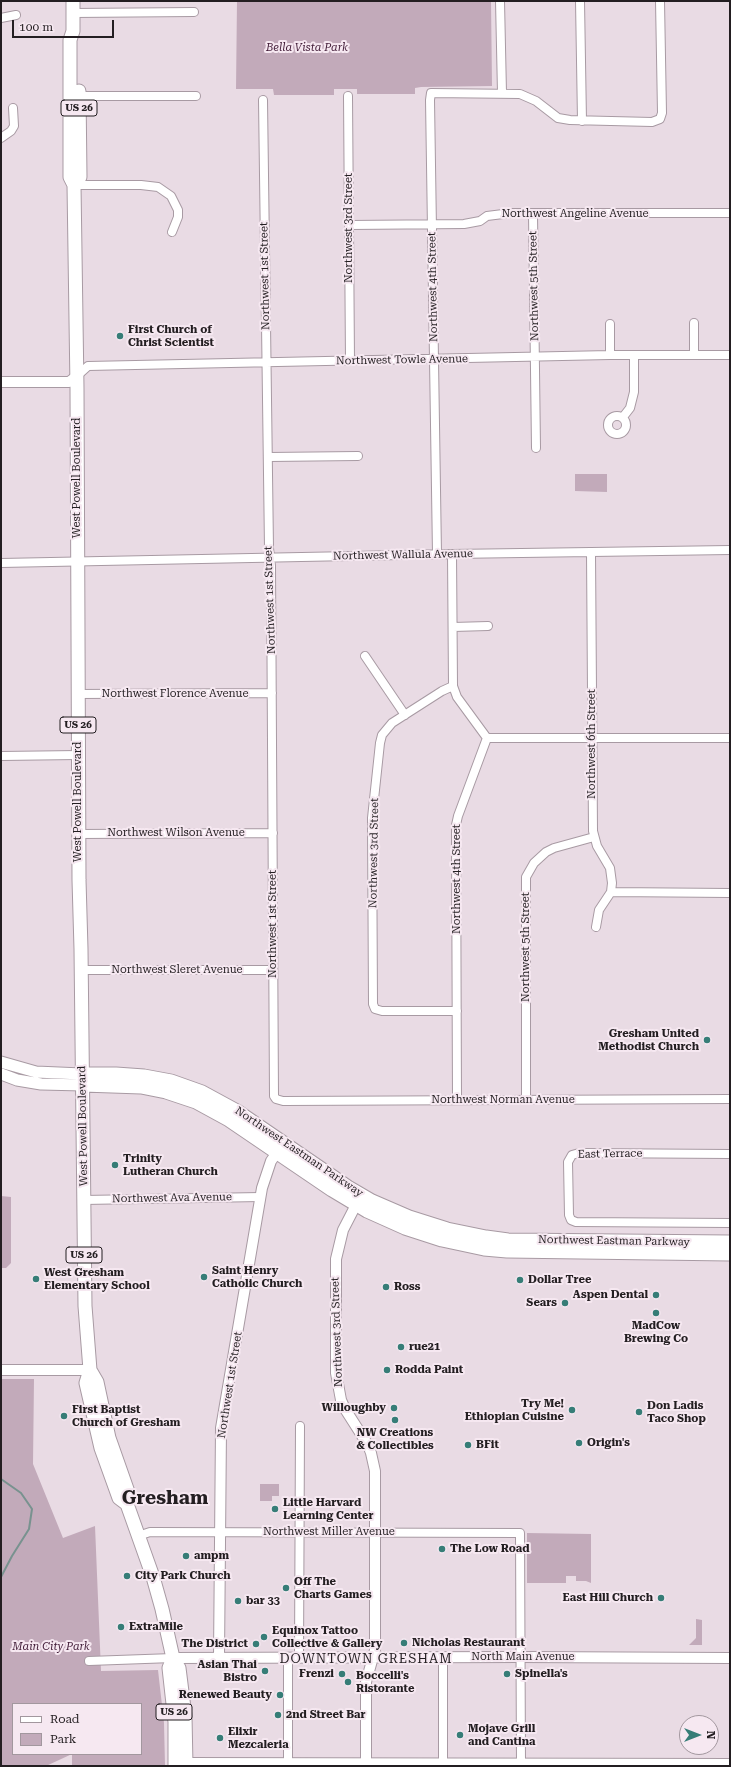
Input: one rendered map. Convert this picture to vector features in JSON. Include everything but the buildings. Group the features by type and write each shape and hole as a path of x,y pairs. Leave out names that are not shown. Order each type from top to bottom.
{"main road":[{"name":"West Powell Boulevard","path":"73,7 73,31 79,40 75,96 80,177 74,186 78,834 85,1306 90,1370 97,1382 110,1438 128,1492 127,1504 162,1609 173,1658"},
{"path":"1,1062 36,1072 82,1080"},
{"path":"1,1074 17,1080 40,1084 82,1080"},
{"name":"Northwest Eastman Parkway","path":"82,1080 133,1074 156,1078 189,1087 223,1102 280,1148 387,1221 419,1233 457,1244 484,1249 522,1252 730,1254"},
{"name":"Northwest Eastman Parkway","path":"358,1200 395,1211 422,1222 486,1237 520,1240 730,1242"},
{"name":"US 26","path":"173,1658 169,1668 174,1722 180,1728 183,1765"},
{"name":"US 26","path":"173,1658 179,1668 183,1694 183,1765"}],"street":[{"path":"500,1 502,93 528,96 536,100 558,118 582,121 652,122 660,119 662,113 660,1"},
{"path":"580,1 582,121"},
{"path":"73,7 194,12"},
{"path":"1,18 16,15"},
{"name":"Northwest 4th Street","path":"437,554 430,100 432,93 502,93"},
{"path":"75,96 196,96"},
{"name":"Northwest 3rd Street","path":"348,96 350,361"},
{"name":"Northwest 1st Street","path":"263,100 266,362 269,457 269,548 271,557 274,1093 276,1099"},
{"path":"1,138 12,131 14,126 13,108"},
{"path":"74,186 141,185 158,187 171,196 178,210 178,217 172,232"},
{"name":"Northwest Angeline Avenue","path":"349,225 472,223 480,221 487,216 496,214 730,213"},
{"name":"Northwest 5th Street","path":"533,214 536,448"},
{"path":"694,323 694,355"},
{"path":"610,324 610,355"},
{"name":"Northwest Towle Avenue","path":"76,376 88,366 610,355 730,355"},
{"path":"623,417 630,408 634,392 634,356"},
{"path":"1,382 68,382 76,376"},
{"path":"269,457 358,456"},
{"name":"Northwest Wallula Avenue","path":"1,563 437,554 730,550"},
{"name":"Northwest 6th Street","path":"591,553 594,837 610,868 612,883 610,892 600,910 596,927"},
{"path":"452,554 453,686 457,697 487,738 730,738"},
{"path":"453,627 488,626"},
{"path":"365,656 405,714"},
{"name":"Northwest 3rd Street","path":"453,686 392,723 386,729 380,743 372,818 373,1004 375,1009 382,1011 457,1011"},
{"name":"Northwest Florence Avenue","path":"77,694 272,693"},
{"name":"Northwest 4th Street","path":"457,1100 456,825 487,738"},
{"path":"1,756 78,755"},
{"name":"Northwest Wilson Avenue","path":"78,834 273,833"},
{"name":"Northwest 5th Street","path":"526,1100 526,877 534,863 546,852 554,848 594,837"},
{"path":"610,892 730,892"},
{"name":"Northwest Sleret Avenue","path":"81,970 273,970"},
{"name":"Northwest Norman Avenue","path":"276,1099 283,1101 730,1100"},
{"name":"Northwest 1st Street","path":"219,1657 222,1428 260,1197 268,1171 280,1148"},
{"name":"East Terrace","path":"730,1154 579,1153 572,1155 568,1162 568,1215 571,1220 576,1222 730,1223"},
{"name":"Northwest Ava Avenue","path":"83,1200 260,1197"},
{"name":"Northwest 3rd Street","path":"358,1200 343,1230 336,1259 336,1373 338,1391 345,1409 368,1445 374,1462 376,1532 375,1650 366,1682 366,1764"},
{"path":"1,1370 90,1370"},
{"path":"299,1657 300,1426"},
{"name":"Northwest Miller Avenue","path":"138,1536 150,1532 520,1533 520,1656"},
{"path":"520,1656 521,1764"},
{"name":"North Main Avenue","path":"173,1658 520,1656 730,1658"},
{"path":"288,1657 288,1764"},
{"path":"443,1657 443,1764"},
{"path":"89,1661 173,1658"},
{"path":"183,1765 730,1763"}],"green space":[{"name":"Bella Vista Park","path":"237,1 491,1 492,86 421,87 415,88 415,94 357,94 357,89 334,89 334,95 274,95 273,89 236,89"},
{"path":"575,474 607,474 607,492 575,491"},
{"path":"1,1196 11,1197 11,1263 6,1268 1,1268"},
{"name":"Main City Park","path":"1,1379 34,1379 33,1464 63,1538 95,1526 101,1671 158,1670 164,1723 165,1766 72,1766 72,1755 142,1755 142,1703 12,1703 12,1755 70,1755 46,1766 1,1766"},
{"path":"260,1484 279,1484 279,1496 272,1496 272,1501 260,1501"},
{"path":"527,1533 591,1534 591,1583 586,1581 576,1581 576,1576 566,1576 566,1583 527,1583"},
{"path":"696,1619 702,1620 702,1645 689,1645 696,1638"}],"waterway":[{"path":"1,1479 21,1493 32,1509 29,1529 1,1577"}],"place":[{"name":"First Church of Christ Scientist","path":"120,336"},
{"name":"Gresham United Methodist Church","path":"707,1040"},
{"name":"Trinity Lutheran Church","path":"115,1165"},
{"name":"Saint Henry Catholic Church","path":"204,1277"},
{"name":"West Gresham Elementary School","path":"36,1279"},
{"name":"Dollar Tree","path":"520,1280"},
{"name":"Ross","path":"386,1287"},
{"name":"Aspen Dental","path":"656,1295"},
{"name":"Sears","path":"565,1303"},
{"name":"MadCow Brewing Co","path":"656,1313"},
{"name":"rue21","path":"401,1347"},
{"name":"Rodda Paint","path":"387,1370"},
{"name":"Willoughby","path":"394,1408"},
{"name":"Try Me! Ethiopian Cuisine","path":"572,1410"},
{"name":"Don Ladis Taco Shop","path":"639,1412"},
{"name":"First Baptist Church of Gresham","path":"64,1416"},
{"name":"NW Creations & Collectibles","path":"395,1420"},
{"name":"Origin's","path":"579,1443"},
{"name":"BFit","path":"468,1445"},
{"name":"Little Harvard Learning Center","path":"275,1509"},
{"name":"The Low Road","path":"442,1549"},
{"name":"ampm","path":"186,1556"},
{"name":"City Park Church","path":"127,1576"},
{"name":"Off The Charts Games","path":"286,1588"},
{"name":"East Hill Church","path":"661,1598"},
{"name":"bar 33","path":"238,1601"},
{"name":"ExtraMile","path":"121,1627"},
{"name":"Equinox Tattoo Collective & Gallery","path":"264,1637"},
{"name":"Nicholas Restaurant","path":"404,1643"},
{"name":"The District","path":"256,1644"},
{"name":"Asian Thai Bistro","path":"265,1671"},
{"name":"Frenzi","path":"342,1674"},
{"name":"Spinella's","path":"507,1674"},
{"name":"Boccelli's Ristorante","path":"348,1682"},
{"name":"Renewed Beauty","path":"280,1695"},
{"name":"2nd Street Bar","path":"278,1715"},
{"name":"Mojave Grill and Cantina","path":"460,1735"},
{"name":"Elixir Mezcaleria","path":"220,1738"}],"district":[{"name":"Gresham","path":"165,1498"},
{"name":"DOWNTOWN GRESHAM","path":"366,1659"}]}
